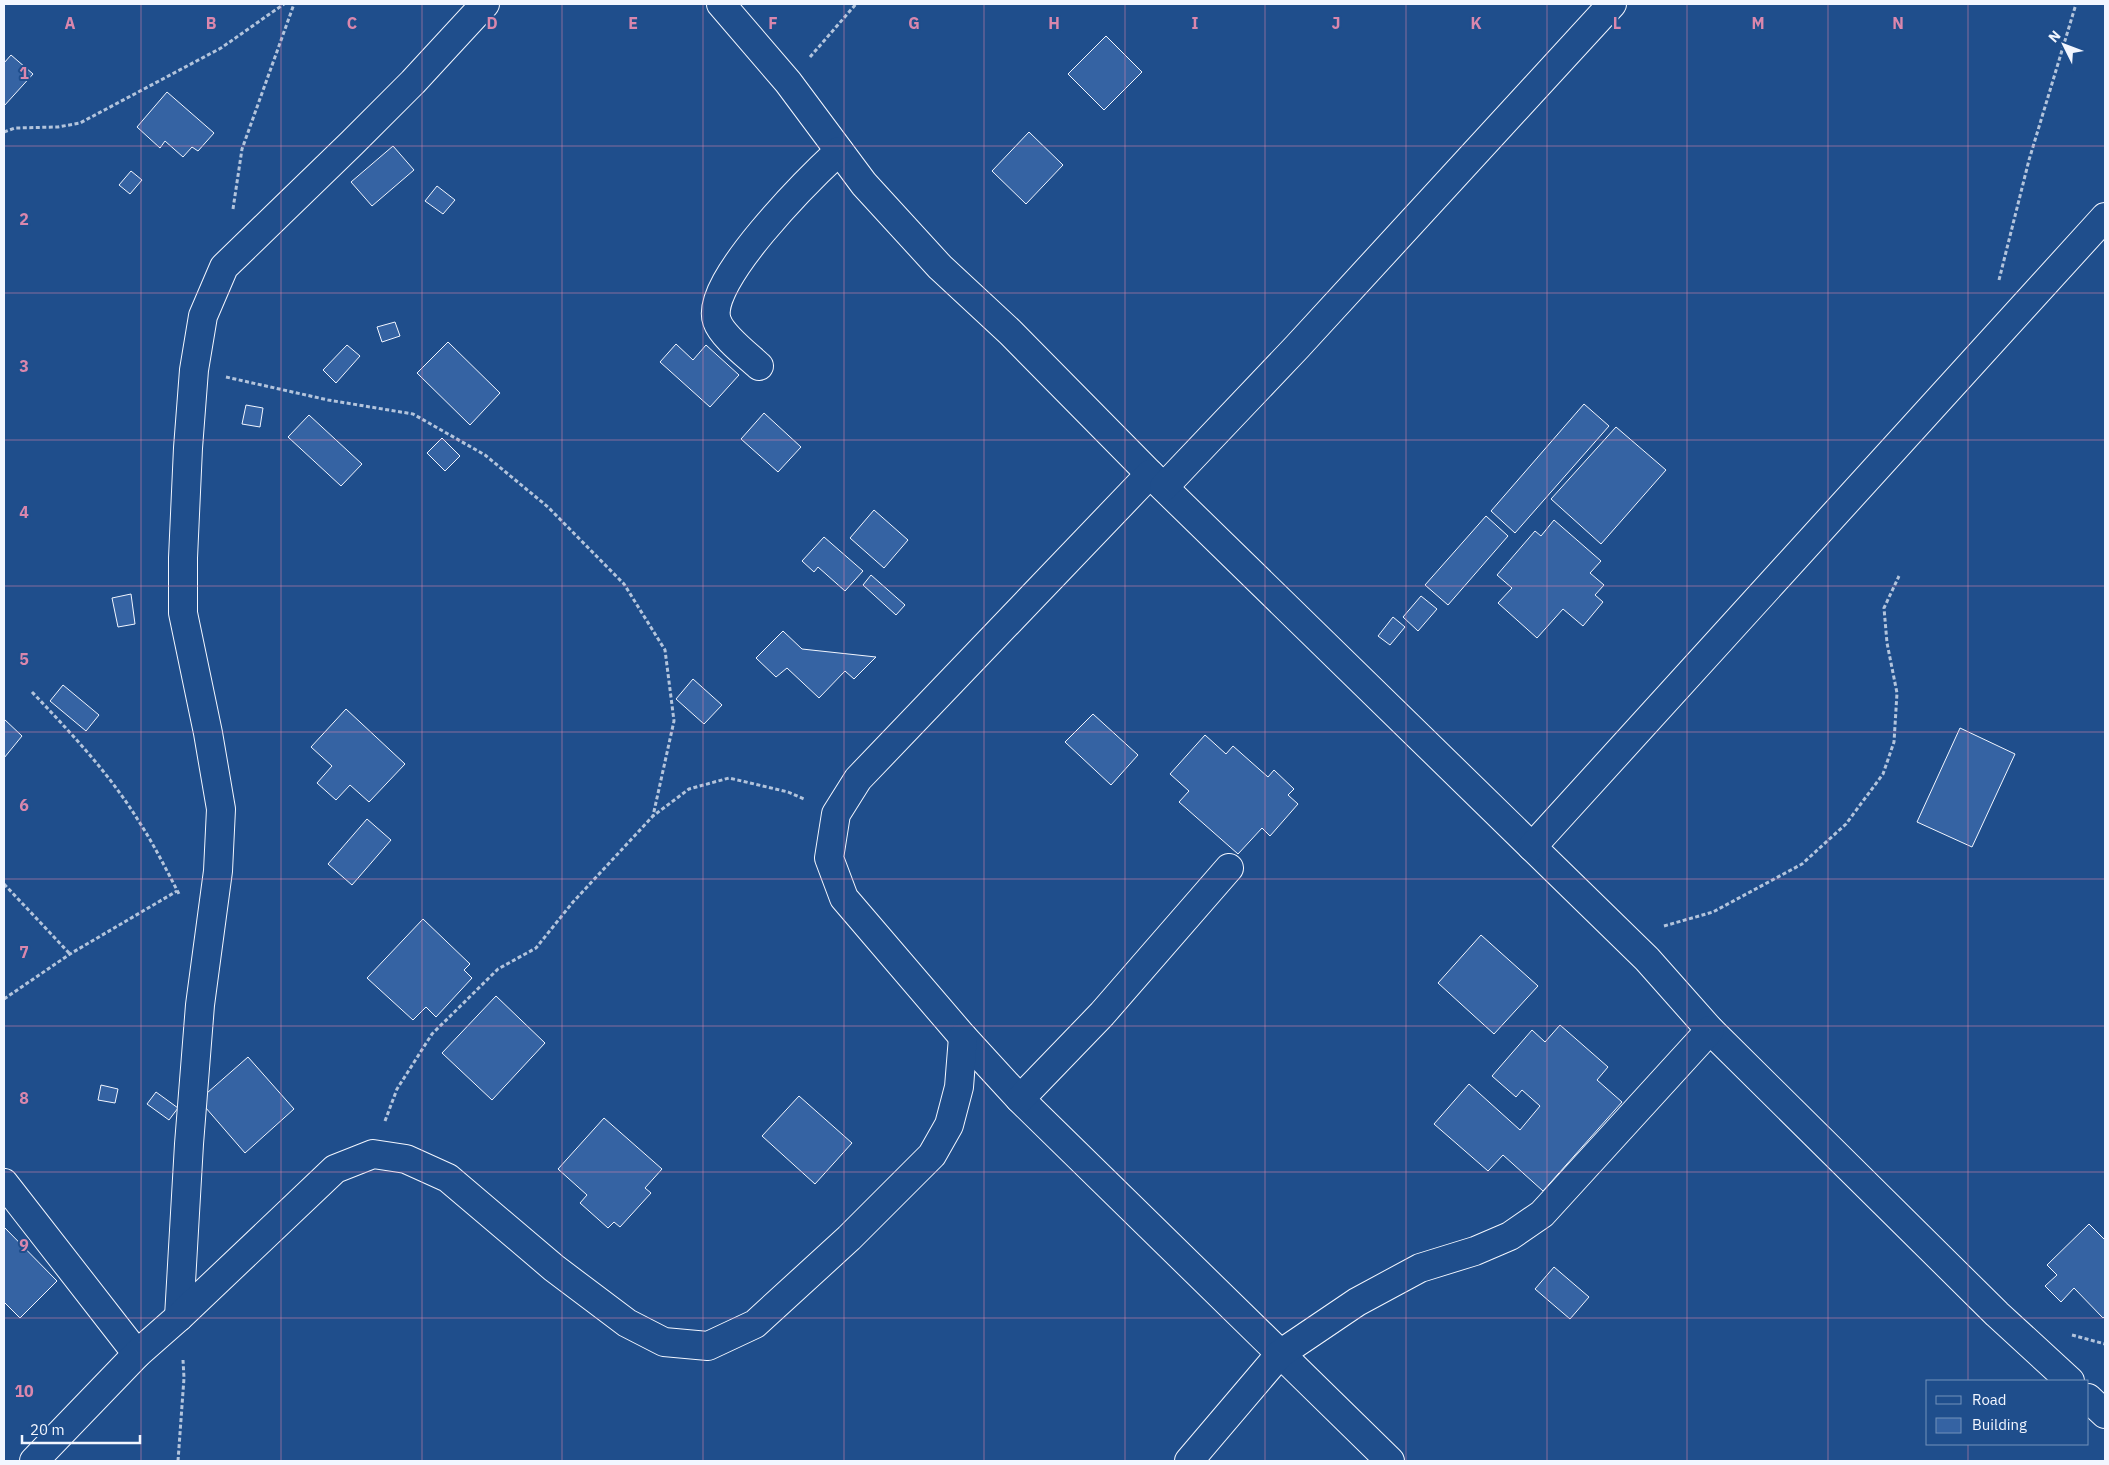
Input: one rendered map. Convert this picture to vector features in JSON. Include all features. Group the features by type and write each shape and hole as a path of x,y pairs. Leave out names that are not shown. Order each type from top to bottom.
{"street":[{"path":"179,1318 189,1144 200,1015 218,871 220,809 208,733 183,613 184,514 194,370 202,316 224,267 359,137 485,4"},
{"path":"721,4 788,82 864,184 940,267 1010,332 1157,480 1647,958 1710,1030 1997,1314 2069,1380"},
{"path":"1390,1461 1020,1099 963,1037 844,898 829,858 836,814 858,779 1157,480 1297,348 1612,4"},
{"path":"759,366 737,346 717,322 716,306 734,267 817,171 839,151"},
{"path":"1532,847 2105,217"},
{"path":"1020,1099 1102,1014 1229,868"},
{"path":"1189,1461 1280,1354 1357,1302 1420,1268 1475,1252 1501,1240 1542,1214 1710,1030"},
{"path":"34,1461 138,1354 179,1318 335,1169 373,1154 406,1159 448,1178 554,1268 627,1323 664,1342 708,1346 755,1324 849,1238 932,1155 949,1125 959,1087 963,1037"},
{"path":"4,1184 138,1354"},
{"path":"2089,1399 2105,1414"}],"path":[{"path":"4,132 15,128 58,128 80,122 221,48 284,4"},
{"path":"224,267 242,149 294,4"},
{"path":"788,82 856,4"},
{"path":"1998,281 2029,160 2076,4"},
{"path":"194,370 328,400 413,414 485,454 548,507 624,584 665,650 674,721 654,816"},
{"path":"1625,937 1713,912 1802,864 1846,824 1883,774 1894,742 1897,693 1887,644 1884,608 1899,576"},
{"path":"32,692 119,792 138,820 177,891"},
{"path":"373,1154 397,1089 432,1034 498,969 536,948 573,902 654,816 688,789 730,778 788,792 836,814"},
{"path":"4,999 70,954 177,891 218,871"},
{"path":"4,884 70,954"},
{"path":"178,1461 184,1378 179,1318"}],"building":[{"path":"1106,36 1142,72 1104,110 1068,74"},
{"path":"11,55 33,74 4,106 4,63"},
{"path":"167,92 214,133 198,151 192,147 183,157 165,141 160,148 137,127"},
{"path":"1029,132 1063,165 1026,204 992,171"},
{"path":"393,146 414,170 372,206 351,182"},
{"path":"131,171 142,180 130,194 119,185"},
{"path":"437,186 455,200 443,214 425,201"},
{"path":"395,322 400,336 382,342 377,327"},
{"path":"448,342 500,393 470,425 417,373"},
{"path":"676,344 693,360 706,345 739,375 710,407 660,362"},
{"path":"347,345 360,356 336,383 323,370"},
{"path":"1584,404 1609,426 1515,533 1491,511"},
{"path":"246,405 263,408 260,427 242,424"},
{"path":"764,413 801,447 778,472 741,439"},
{"path":"309,415 362,464 341,486 288,437"},
{"path":"1616,427 1666,470 1601,544 1551,499"},
{"path":"442,438 460,456 445,471 427,453"},
{"path":"874,510 908,540 884,568 850,538"},
{"path":"1486,516 1508,536 1448,605 1425,585"},
{"path":"1554,520 1601,561 1590,573 1604,585 1595,595 1603,602 1583,626 1563,609 1537,638 1498,603 1512,588 1497,575 1535,531 1541,536"},
{"path":"824,537 863,571 845,591 818,567 814,572 802,561"},
{"path":"871,575 905,605 896,615 863,585"},
{"path":"131,594 135,624 118,627 112,598"},
{"path":"1421,596 1437,609 1418,631 1403,617"},
{"path":"1393,617 1405,627 1390,645 1378,636"},
{"path":"783,631 802,649 876,657 854,679 845,671 819,698 787,668 776,677 756,658"},
{"path":"693,679 722,705 704,724 676,699"},
{"path":"63,685 99,715 86,731 50,701"},
{"path":"346,709 405,764 369,802 350,785 336,800 317,783 332,766 311,747"},
{"path":"1093,714 1138,755 1111,785 1065,742"},
{"path":"4,719 22,736 4,758"},
{"path":"1960,728 2015,754 1972,847 1917,822"},
{"path":"1205,735 1226,754 1233,746 1268,777 1274,770 1294,789 1288,795 1298,804 1270,836 1262,828 1238,854 1179,802 1189,791 1170,774"},
{"path":"367,819 391,840 352,885 328,864"},
{"path":"423,919 470,964 464,970 472,978 436,1017 426,1007 413,1020 367,978"},
{"path":"1481,935 1538,986 1494,1034 1438,983"},
{"path":"496,996 545,1043 492,1100 442,1053"},
{"path":"1560,1025 1608,1067 1597,1080 1622,1102 1543,1191 1503,1155 1488,1171 1434,1124 1469,1084 1520,1130 1540,1106 1522,1090 1516,1097 1492,1076 1532,1030 1545,1042"},
{"path":"248,1057 294,1109 245,1153 199,1100"},
{"path":"101,1085 118,1089 115,1103 98,1100"},
{"path":"156,1092 178,1108 169,1120 147,1104"},
{"path":"799,1096 852,1143 815,1184 762,1136"},
{"path":"604,1118 662,1169 645,1188 651,1193 620,1227 614,1222 608,1228 580,1203 587,1195 558,1169"},
{"path":"2089,1224 2105,1240 2105,1316 2103,1318 2074,1288 2061,1302 2045,1286 2057,1275 2047,1265"},
{"path":"4,1227 57,1281 20,1318 4,1302"},
{"path":"1554,1267 1589,1297 1570,1319 1535,1289"}]}
